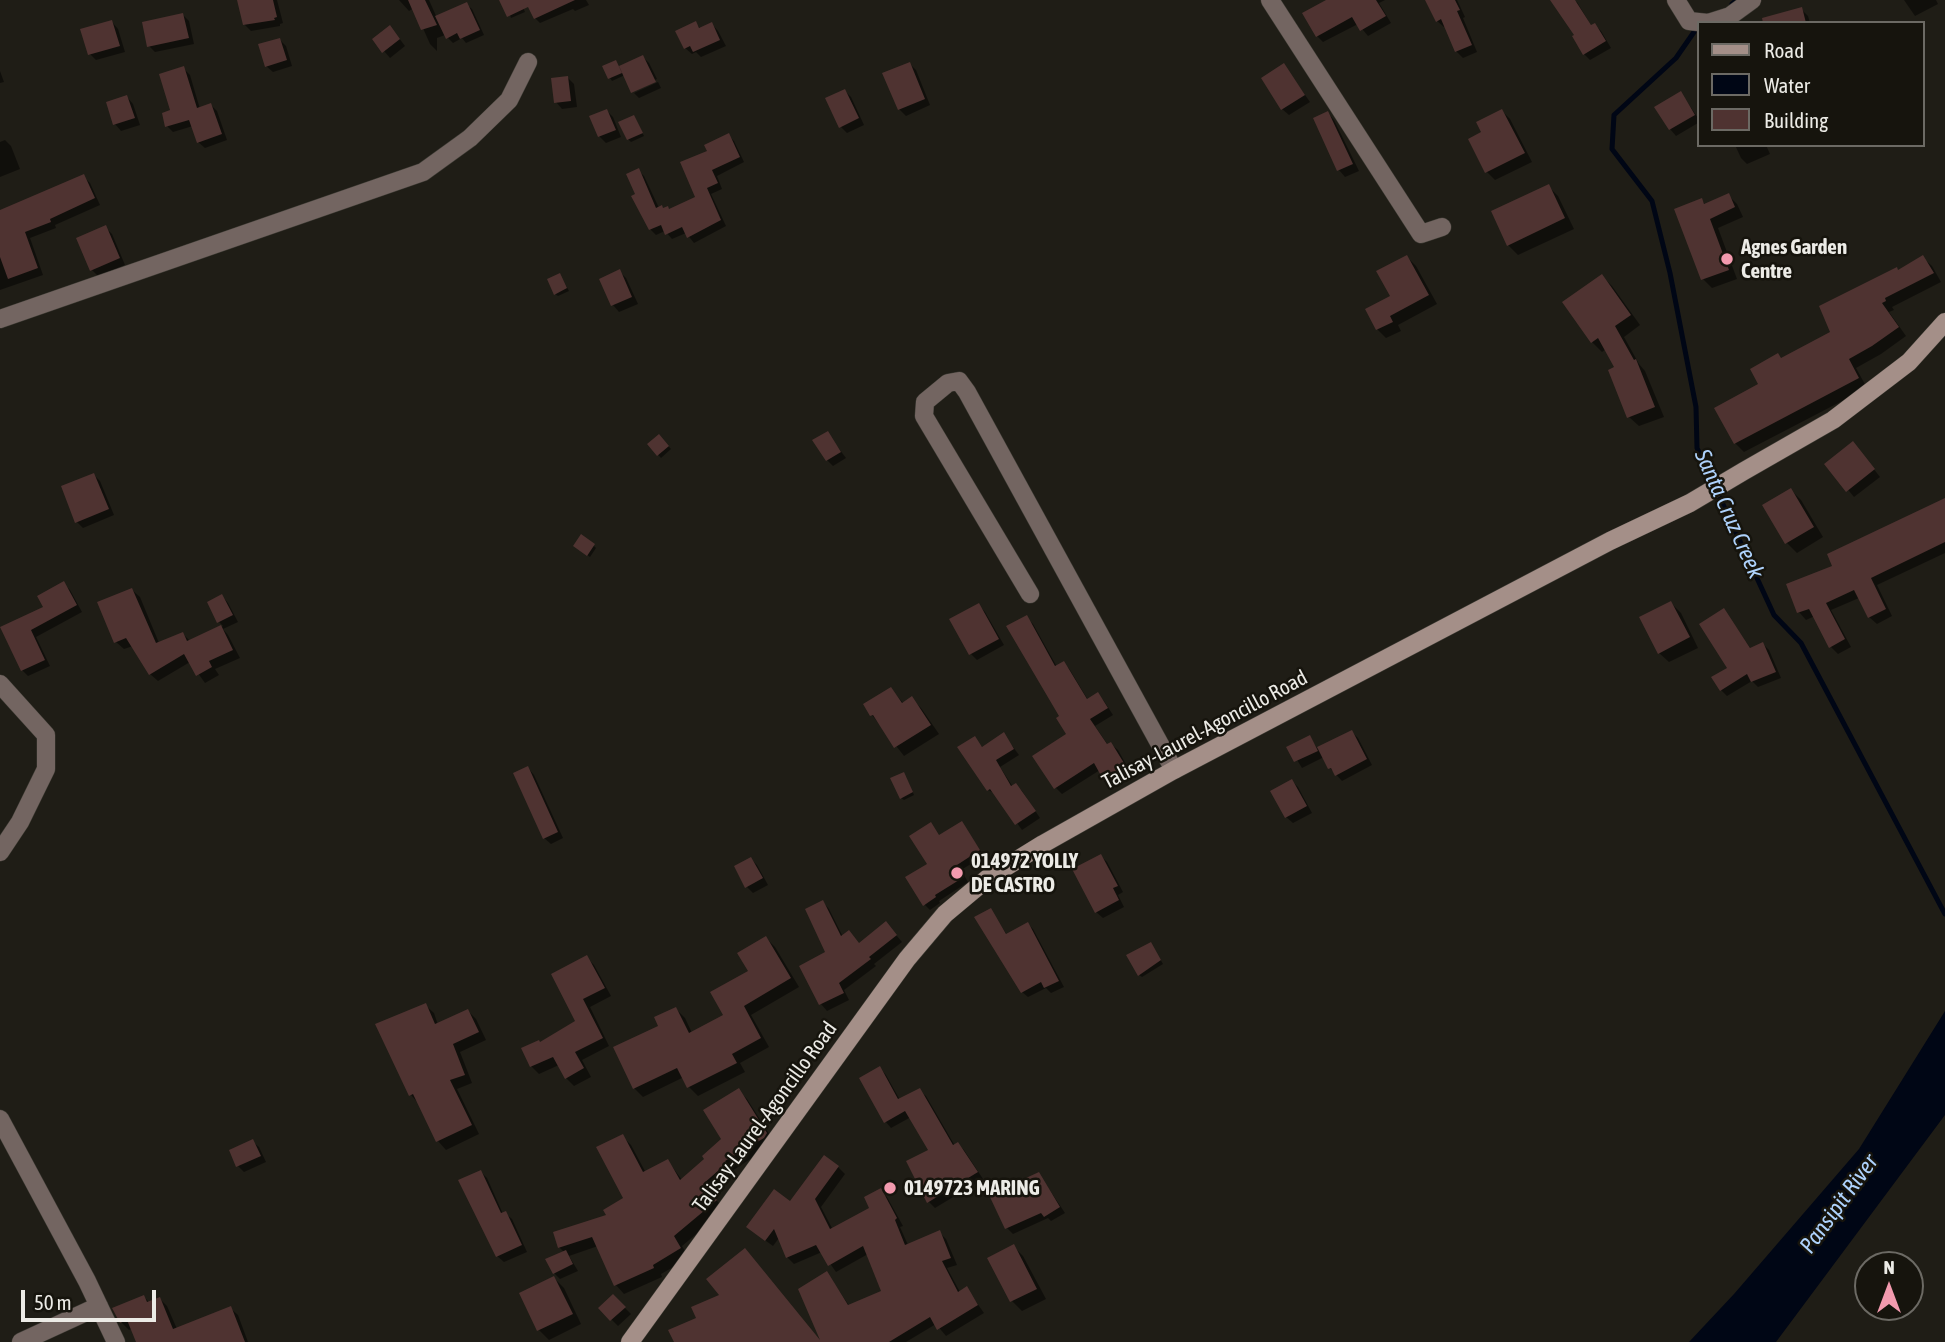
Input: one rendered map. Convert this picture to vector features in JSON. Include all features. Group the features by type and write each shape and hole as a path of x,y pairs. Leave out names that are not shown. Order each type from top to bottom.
{"main road":[{"name":"Talisay-Laurel-Agoncillo Road","path":"630,1342 907,959 945,914 999,871 1174,770 1598,548 1690,503 1832,420 1909,362 1945,322"}],"street":[{"path":"1270,0 1422,234 1442,227"},
{"path":"1676,0 1689,21 1696,22"},
{"path":"1714,21 1730,16 1752,0"},
{"path":"0,319 423,172 470,138 509,100 528,62"},
{"path":"1030,594 923,416 925,402 948,383 959,382 967,392 1174,770"},
{"path":"0,684 46,735 46,769 20,822 0,852"},
{"path":"0,1119 116,1342"},
{"path":"21,1342 99,1306"}],"water":[{"name":"Pansipit River","path":"1945,1011 1945,1115 1776,1342 1689,1342 1859,1149"}],"building":[{"path":"237,0 273,0 277,17 275,20 243,25"},
{"path":"408,0 425,0 437,25 421,30"},
{"path":"499,0 575,0 534,19 528,7 507,17"},
{"path":"1326,0 1376,0 1386,16 1360,31 1352,17 1316,37 1302,13"},
{"path":"1425,0 1455,0 1472,45 1455,52 1441,19 1436,22"},
{"path":"1550,0 1575,0 1591,25 1595,23 1606,41 1583,55 1572,36 1574,35"},
{"path":"467,2 480,30 460,39 457,33 446,39 435,16"},
{"path":"1802,7 1806,21 1763,21 1762,18"},
{"path":"183,13 189,38 147,47 142,22"},
{"path":"112,20 120,46 88,55 80,29"},
{"path":"696,21 699,28 712,22 720,40 693,52 690,46 684,49 675,31"},
{"path":"390,25 400,39 382,53 372,39"},
{"path":"280,38 287,60 265,67 258,44"},
{"path":"643,55 656,82 631,93 619,66"},
{"path":"616,60 622,73 608,79 602,66"},
{"path":"910,62 925,99 898,110 882,73"},
{"path":"1284,63 1305,95 1281,110 1261,78"},
{"path":"184,66 197,108 211,103 222,134 197,143 189,120 165,127 162,113 170,110 159,74"},
{"path":"568,76 571,101 554,103 551,78"},
{"path":"845,89 859,118 839,128 825,98"},
{"path":"1681,91 1695,115 1669,130 1654,107"},
{"path":"127,95 135,118 113,125 106,102"},
{"path":"607,109 616,130 598,137 589,116"},
{"path":"1502,109 1525,153 1485,173 1468,139 1481,132 1476,122"},
{"path":"1328,111 1353,164 1337,171 1313,118"},
{"path":"634,115 643,133 627,140 618,122"},
{"path":"729,133 740,157 712,170 718,183 707,188 721,220 687,238 682,227 665,235 661,225 649,230 631,196 635,194 626,174 639,168 656,208 662,205 663,208 668,206 669,209 695,197 680,162 707,151 704,145"},
{"path":"84,174 95,198 50,219 51,222 25,232 38,268 8,279 0,257 0,210"},
{"path":"1549,184 1565,218 1507,246 1491,211"},
{"path":"1729,193 1735,207 1710,219 1729,270 1701,280 1674,209 1702,198 1704,204"},
{"path":"106,225 120,258 90,271 76,238"},
{"path":"1407,255 1429,295 1390,316 1393,322 1376,330 1365,309 1390,296 1376,271"},
{"path":"1923,255 1934,273 1885,298 1886,301 1882,303 1899,327 1849,359 1859,378 1734,444 1714,408 1758,384 1750,369 1778,353 1781,358 1830,332 1819,306 1897,267 1898,270"},
{"path":"620,269 632,297 611,306 599,279"},
{"path":"560,273 567,288 554,295 547,279"},
{"path":"1602,274 1631,315 1615,326 1634,360 1636,359 1655,407 1627,418 1608,370 1614,367 1598,338 1591,343 1562,302"},
{"path":"828,431 841,452 826,461 812,440"},
{"path":"659,434 669,446 657,456 647,444"},
{"path":"1853,441 1875,469 1846,492 1824,464"},
{"path":"94,473 109,509 75,523 61,486"},
{"path":"1791,488 1814,527 1785,544 1762,505"},
{"path":"1945,498 1945,542 1871,578 1886,609 1868,618 1854,590 1826,603 1845,639 1829,648 1809,609 1797,613 1786,584 1832,566 1827,554"},
{"path":"581,534 595,544 587,556 573,546"},
{"path":"64,581 77,605 31,630 45,660 21,671 0,627 43,607 37,596"},
{"path":"132,588 156,643 183,632 187,641 221,625 233,650 209,661 212,667 196,676 184,654 149,675 126,638 114,643 97,602"},
{"path":"222,594 233,615 217,623 207,602"},
{"path":"1671,601 1690,637 1658,654 1639,617"},
{"path":"979,603 999,639 969,655 949,619"},
{"path":"1724,608 1750,648 1763,642 1776,672 1751,682 1747,674 1720,691 1711,677 1727,668 1699,624"},
{"path":"1027,615 1055,666 1064,661 1087,699 1098,692 1108,708 1090,719 1107,744 1111,742 1127,768 1104,781 1094,763 1054,789 1032,756 1066,734 1056,718 1059,716 1006,626"},
{"path":"891,687 902,703 912,696 931,725 894,748 863,704"},
{"path":"1352,730 1367,759 1335,776 1331,768 1328,769 1317,747"},
{"path":"1004,732 1014,749 996,760 1011,786 1016,783 1036,811 1015,825 990,789 987,791 957,747 975,736 982,747"},
{"path":"1310,735 1318,751 1294,762 1286,747"},
{"path":"528,766 558,832 543,839 513,773"},
{"path":"904,772 913,792 900,799 890,778"},
{"path":"1292,779 1307,806 1285,818 1270,791"},
{"path":"962,821 980,850 957,865 964,877 923,906 905,877 927,864 909,836 931,822 939,835"},
{"path":"1101,854 1118,886 1113,888 1119,900 1095,913 1072,869"},
{"path":"751,857 763,878 745,888 734,866"},
{"path":"823,900 841,936 849,930 859,943 886,921 897,935 839,983 844,993 819,1005 799,966 825,952 805,909"},
{"path":"991,908 1006,934 1028,922 1059,981 1044,988 1041,982 1021,993 974,917"},
{"path":"766,936 791,978 744,1006 761,1038 732,1054 737,1063 687,1088 677,1068 633,1089 613,1047 658,1026 654,1017 676,1007 689,1033 723,1015 710,992 748,971 737,953"},
{"path":"1151,942 1161,960 1138,976 1126,955"},
{"path":"587,955 605,988 583,999 603,1038 575,1052 584,1068 565,1079 553,1057 530,1067 521,1048 539,1040 540,1042 575,1021 551,974"},
{"path":"426,1003 435,1024 468,1009 479,1032 453,1044 465,1075 450,1080 472,1125 436,1142 413,1094 409,1096 375,1024"},
{"path":"880,1066 898,1099 920,1088 953,1145 958,1142 978,1172 927,1203 906,1161 928,1150 905,1111 884,1123 859,1078"},
{"path":"739,1088 767,1133 764,1138 725,1161 727,1163 703,1184 717,1200 674,1236 681,1248 653,1265 654,1268 614,1286 592,1237 558,1248 553,1232 606,1215 603,1210 623,1198 596,1147 623,1134 643,1172 668,1159 680,1180 704,1159 702,1156 721,1139 703,1110"},
{"path":"253,1139 261,1156 236,1167 229,1150"},
{"path":"824,1155 839,1166 815,1199 830,1229 869,1208 864,1197 881,1188 897,1218 895,1220 905,1245 940,1230 951,1258 942,1261 958,1292 967,1286 978,1305 937,1330 930,1317 889,1342 674,1342 668,1330 696,1318 691,1307 719,1295 706,1279 745,1248 820,1340 798,1289 827,1271 848,1305 881,1291 863,1246 828,1266 816,1245 786,1258 774,1229 765,1241 746,1227 774,1189 790,1201"},
{"path":"481,1170 501,1213 506,1211 522,1245 496,1257 458,1180"},
{"path":"1039,1172 1060,1207 1044,1217 1041,1213 1005,1229 989,1195"},
{"path":"1014,1244 1037,1289 1010,1302 987,1258"},
{"path":"566,1250 573,1264 553,1274 545,1259"},
{"path":"554,1276 573,1314 537,1331 519,1293"},
{"path":"613,1294 626,1307 610,1321 598,1308"},
{"path":"144,1295 147,1302 160,1297 173,1329 231,1306 245,1342 136,1342 127,1320 120,1323 112,1308"}],"waterway":[{"name":"Santa Cruz Creek","path":"1732,4 1737,0"},
{"name":"Santa Cruz Creek","path":"1694,32 1676,58 1614,115 1612,149 1652,201 1670,273 1696,407 1697,448 1774,615 1801,643 1945,914"}],"place":[{"name":"Agnes Garden Centre","path":"1727,259"},
{"name":"014972 YOLLY DE CASTRO","path":"957,873"},
{"name":"0149723 MARING","path":"890,1188"}]}
